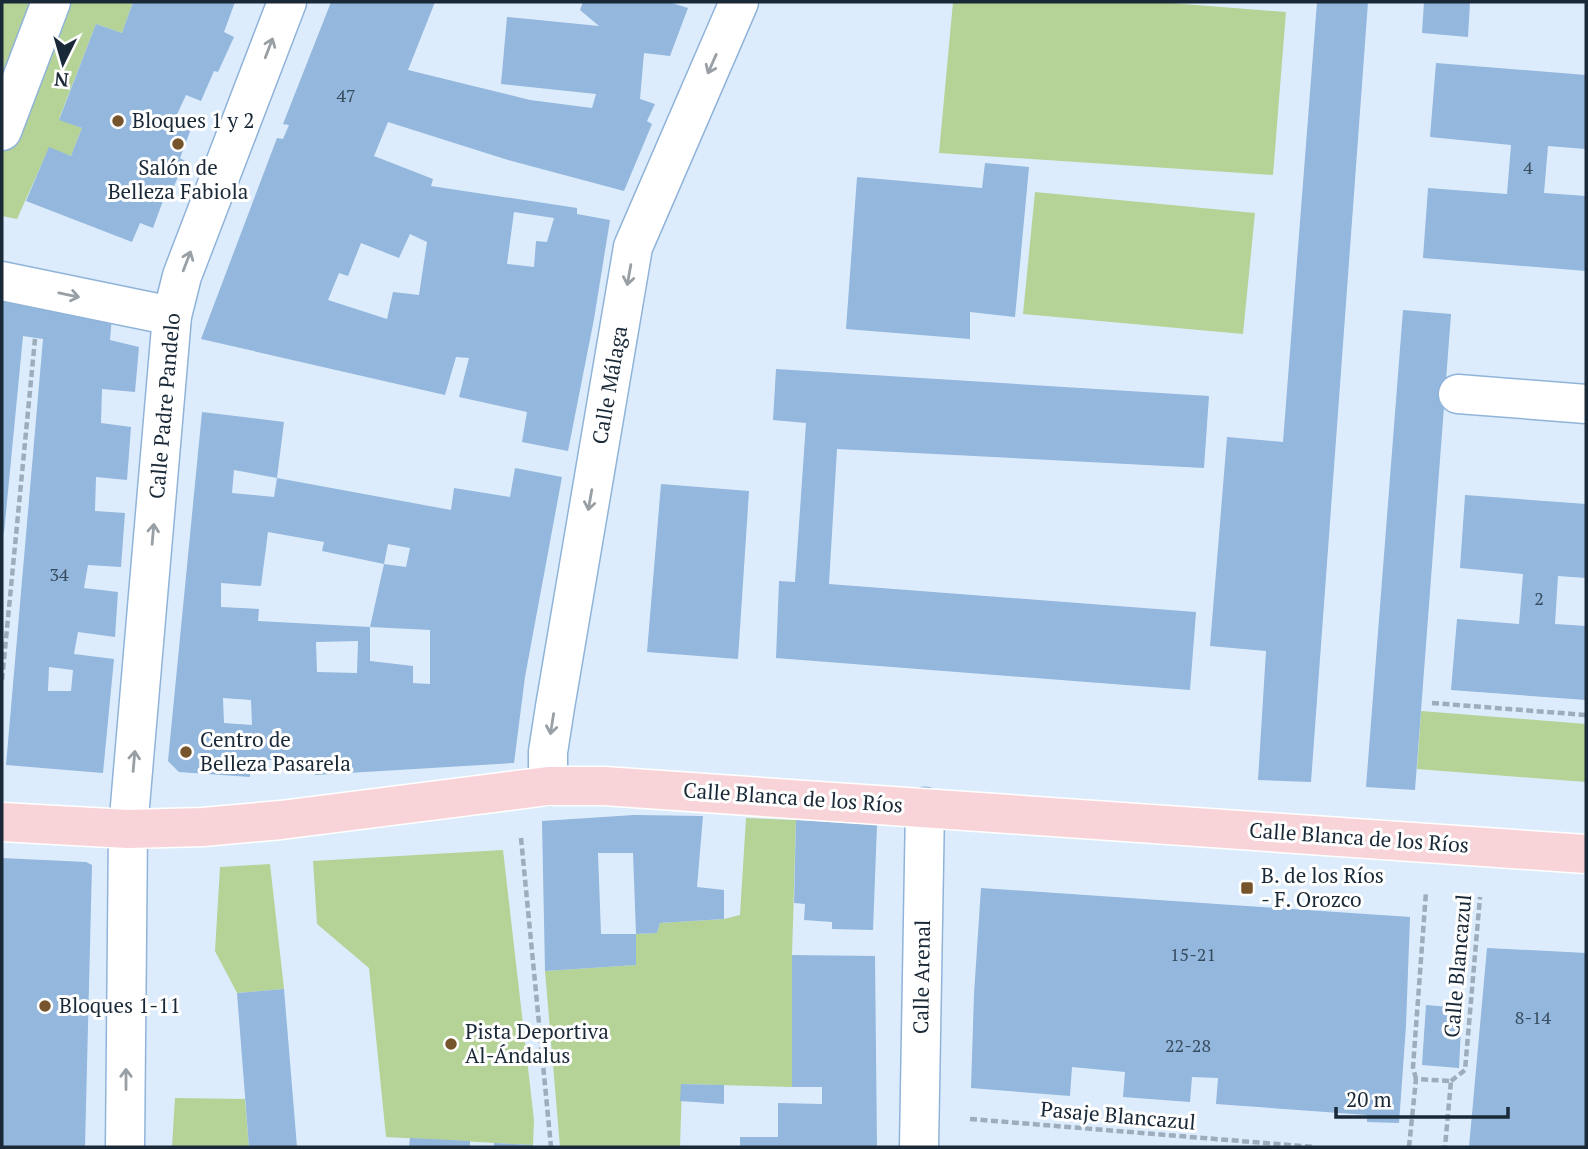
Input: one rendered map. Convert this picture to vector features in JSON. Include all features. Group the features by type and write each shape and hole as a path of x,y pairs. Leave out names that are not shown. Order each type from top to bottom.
{"main road":[{"name":"Calle Blanca de los Ríos","path":"2,822 128,829 203,827 281,820 548,786 604,786 1586,854"}],"street":[{"path":"2,131 51,2"},
{"name":"Calle Padre Pandelo","path":"125,1147 128,829 172,316 182,276 287,2"},
{"name":"Calle Málaga","path":"548,786 548,752 555,707 634,247 739,2"},
{"path":"2,281 172,316"},
{"path":"1458,394 1586,404"},
{"name":"Calle Arenal","path":"919,1131 925,807"}],"path":[{"path":"2,680 41,289"},
{"path":"1433,703 1586,715"},
{"path":"484,795 486,826 490,830 517,830 521,835 551,1147"},
{"name":"Calle Blancazul","path":"1409,1147 1416,1079 1413,1067 1430,844"},
{"name":"Calle Blancazul","path":"1445,1147 1451,1081 1465,1070 1483,847"},
{"path":"1416,1079 1451,1081"},
{"name":"Pasaje Blancazul","path":"919,1131 1314,1147"}],"green space":[{"path":"2,2 133,2 122,33 96,24 59,119 82,128 71,156 49,148 17,219 2,216"},
{"path":"953,2 1159,2 1286,12 1273,175 939,153"},
{"path":"1035,192 1255,213 1243,334 1023,314"},
{"path":"1421,711 1586,724 1586,782 1417,769"},
{"path":"746,818 796,820 792,1087 682,1084 680,1147 560,1147 545,971 635,965 636,934 657,933 660,923 724,919 740,915"},
{"name":"Pista Deportiva Al-Ándalus","path":"503,850 534,1120 533,1145 386,1137 369,968 317,924 313,861"},
{"path":"270,864 284,989 237,993 215,951 220,867"},
{"path":"175,1098 245,1099 249,1147 172,1147"}],"building":[{"name":"Bloques 1 y 2","path":"133,2 235,2 224,32 234,37 218,72 214,71 201,101 186,95 173,123 191,129 180,158 185,161 170,195 164,198 153,228 140,223 132,242 26,201 49,147 71,156 82,128 59,120 96,24 122,33"},
{"path":"331,2 435,2 408,70 530,100 592,108 596,94 501,84 507,17 599,26 580,10 583,2 669,2 688,8 670,56 644,53 640,99 655,104 647,121 652,124 624,191 508,160 388,122 374,156 433,179 431,186 577,208 577,214 610,220 568,451 522,442 527,412 459,397 469,358 456,357 445,395 201,339 277,138 283,139 289,125 283,124","holes":["514,212 554,218 547,242 536,241 534,267 507,264","410,234 427,242 419,295 393,292 387,319 328,300 339,273 348,276 361,243 399,258"]},
{"path":"1317,2 1368,2 1311,782 1258,780 1266,651 1210,646 1227,437 1283,442"},
{"path":"1424,2 1470,2 1468,37 1422,33"},
{"path":"1436,63 1586,75 1586,149 1548,146 1544,193 1586,196 1586,271 1423,258 1428,188 1507,194 1511,145 1430,137"},
{"path":"985,163 1029,167 1015,317 970,312 970,339 846,329 857,177 982,188"},
{"path":"2,299 112,317 110,340 139,347 135,392 102,389 101,423 131,427 127,480 96,477 95,511 125,513 121,567 88,565 84,588 118,592 115,637 78,632 74,654 114,659 103,773 6,765 43,339 23,336 2,533","holes":["49,667 73,670 71,691 48,691"]},
{"path":"1403,310 1451,314 1415,790 1366,787"},
{"path":"776,369 1209,396 1204,468 837,449 829,584 1196,612 1190,690 776,658 779,581 795,582 806,423 773,420"},
{"path":"202,412 284,422 277,478 451,510 454,488 510,497 515,468 562,477 525,677 514,763 315,775 315,760 251,760 250,777 179,772 168,761","holes":["234,470 277,478 274,497 232,493","268,532 324,542 322,551 384,564 370,627 258,621 259,609 221,607 221,583 261,586","388,544 410,548 406,567 384,564","370,627 430,630 430,684 413,683 413,666 370,661","358,641 357,673 317,672 316,642","223,698 251,700 252,725 224,723"]},
{"path":"661,484 749,491 738,659 647,652"},
{"path":"1465,495 1586,504 1586,578 1558,576 1555,624 1586,626 1586,700 1451,690 1457,619 1519,624 1523,574 1460,568"},
{"path":"634,815 703,816 697,887 724,890 724,919 660,923 657,933 636,934 636,965 545,971 542,821","holes":["598,853 633,853 636,934 601,934"]},
{"path":"796,820 877,825 873,930 832,929 832,922 804,920 805,904 794,903"},
{"name":"Bloques 1-11","path":"2,858 86,862 92,865 85,1147 2,1147"},
{"path":"981,888 1410,917 1399,1123 1367,1122 1367,1115 1216,1104 1218,1078 1192,1077 1190,1102 1123,1097 1125,1072 1072,1067 1070,1096 971,1088"},
{"path":"1487,948 1586,953 1586,1147 1469,1147"},
{"path":"792,955 875,956 877,1147 740,1147 740,1137 778,1137 778,1103 822,1104 822,1087 792,1087"},
{"path":"284,989 297,1147 249,1147 237,993"},
{"path":"1426,1005 1462,1008 1459,1068 1422,1065"},
{"path":"681,1084 724,1085 724,1104 680,1101"},
{"path":"410,1138 470,1141 470,1147 409,1147"},
{"path":"494,1143 533,1145 533,1147 494,1147"}],"place":[{"name":"Bloques 1 y 2","path":"118,121"},
{"name":"Salón de Belleza Fabiola","path":"178,144"},
{"name":"Centro de Belleza Pasarela","path":"186,752"},
{"name":"B. de los Ríos - F. Orozco","path":"1247,888"},
{"name":"Bloques 1-11","path":"45,1006"},
{"name":"Pista Deportiva Al-Ándalus","path":"451,1044"}]}
